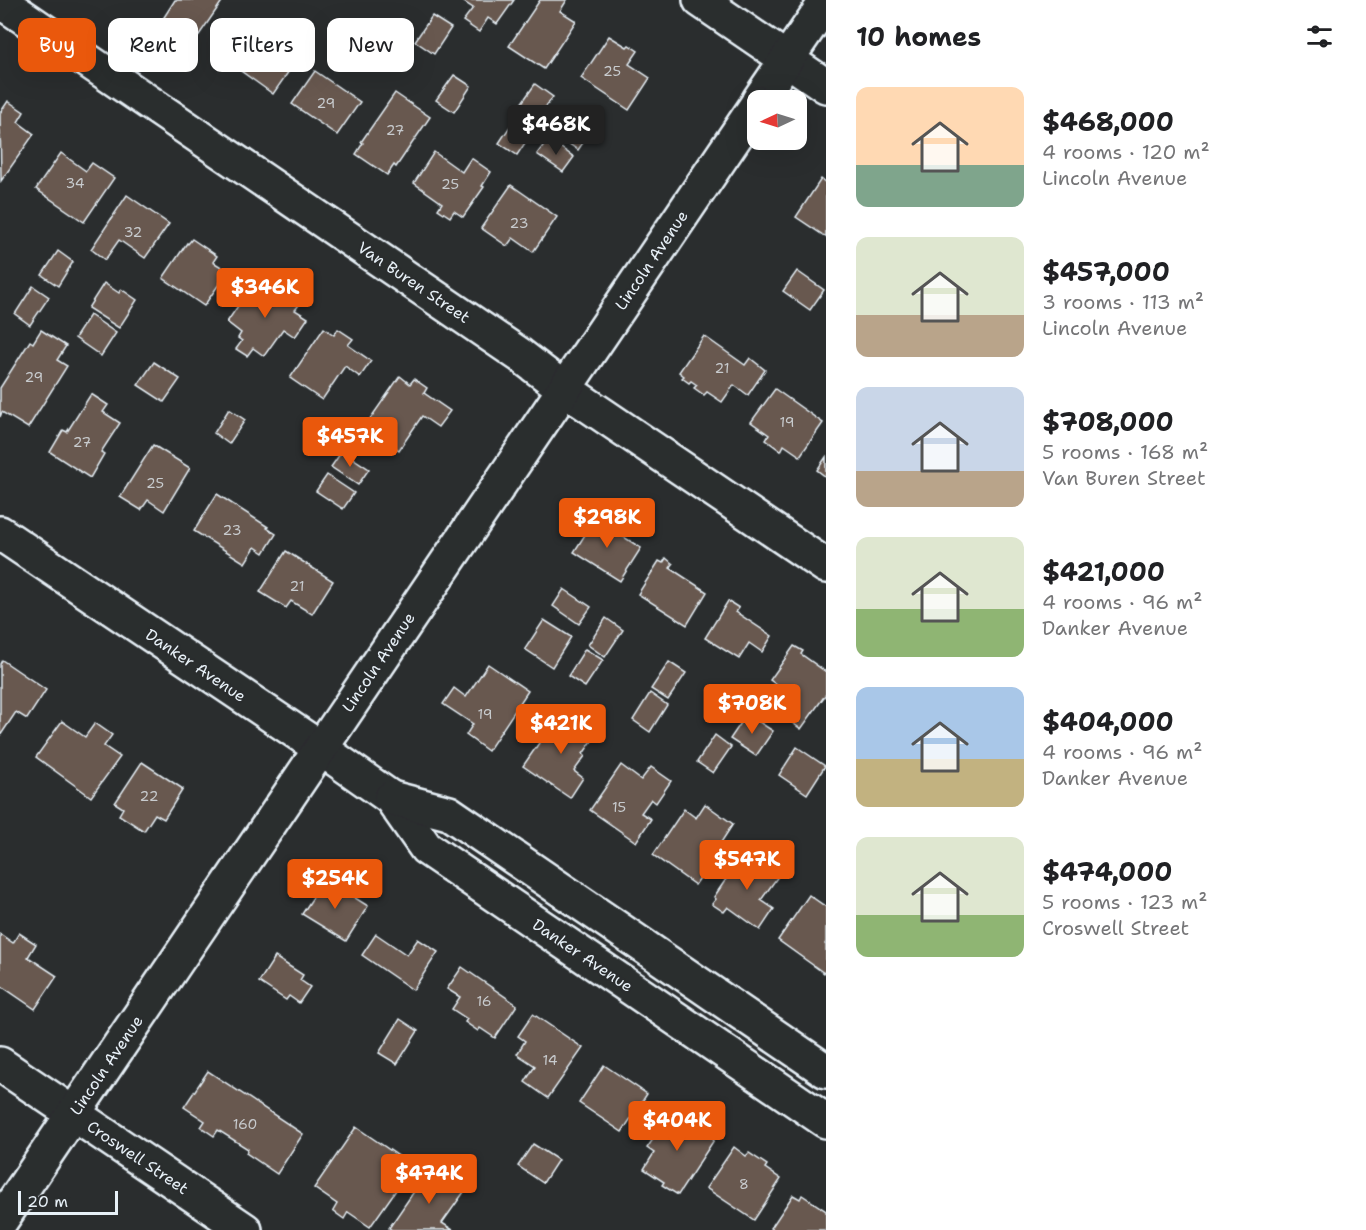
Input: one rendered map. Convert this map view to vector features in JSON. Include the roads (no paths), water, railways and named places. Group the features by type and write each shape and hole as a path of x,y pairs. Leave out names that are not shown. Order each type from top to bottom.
{"street":[{"path":"700,0 826,86"},
{"name":"Van Buren Street","path":"0,1 826,566"},
{"name":"Lincoln Avenue","path":"766,90 826,2"},
{"name":"Lincoln Avenue","path":"0,1222 747,118"},
{"name":"Danker Avenue","path":"0,533 391,798 426,848 826,1121"},
{"name":"Danker Avenue","path":"391,798 449,813 826,1071"},
{"path":"760,1077 783,1042"},
{"name":"Croswell Street","path":"0,1064 245,1230"}]}
